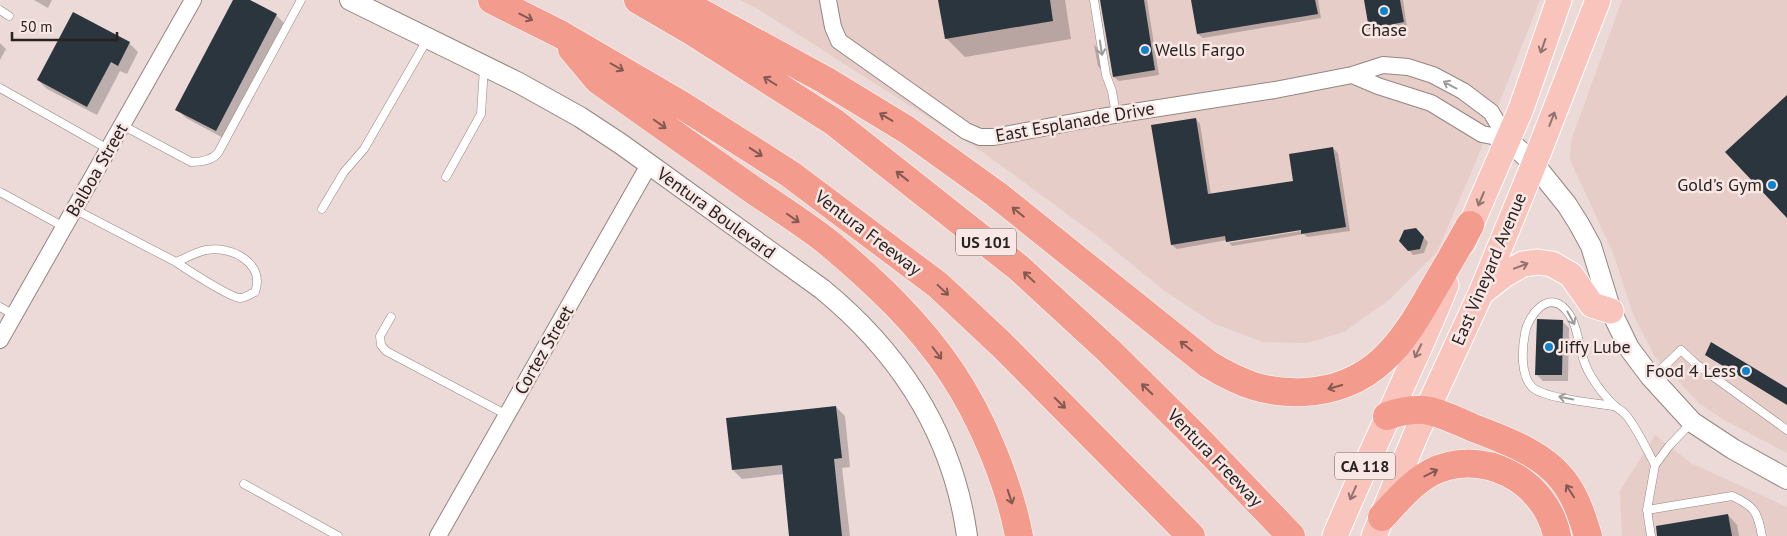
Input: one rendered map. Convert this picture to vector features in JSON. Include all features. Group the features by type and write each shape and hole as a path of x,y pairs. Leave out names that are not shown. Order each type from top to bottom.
{"highway":[{"name":"Ventura Freeway","path":"492,0 560,34 680,104 790,174 938,285 1002,344 1190,536"},
{"name":"Ventura Freeway","path":"638,0 693,32 834,122 1019,268 1108,350 1196,437 1291,536"},
{"path":"661,0 698,11 825,80 906,130 996,194 1208,364 1230,378 1269,391 1288,393 1310,392 1342,386 1367,374 1389,354 1412,327 1470,225"},
{"path":"560,34 598,80 829,244 886,295 920,331 952,373 978,420 1001,470 1015,513 1019,536"},
{"path":"1387,416 1405,410 1428,410 1522,448 1544,462 1562,479 1573,495 1588,536"},
{"path":"1378,526 1414,484 1431,472 1456,465 1481,464 1510,474 1531,489 1548,510 1558,536"}],"main road":[{"name":"East Vineyard Avenue","path":"1339,526 1387,416 1422,344 1470,225 1521,109 1559,0"},
{"name":"East Vineyard Avenue","path":"1378,526 1481,293 1598,0"},
{"path":"1481,293 1504,275 1523,264 1538,262 1552,264 1571,275 1592,305 1611,311"}],"street":[{"name":"Balboa Street","path":"0,340 7,311 64,227 193,0"},
{"name":"Ventura Boulevard","path":"350,0 542,95 580,117 822,289 857,319 873,336 912,388 932,424 948,460 958,491 967,536"},
{"name":"East Esplanade Drive","path":"828,0 833,27 839,40 966,131 980,138 994,138 1116,115 1275,90 1352,75 1383,65 1408,68 1433,75 1463,91 1491,112 1510,134"},
{"path":"1352,75 1378,86 1431,103 1482,134 1510,134 1567,205 1591,246 1611,311 1629,348 1652,379 1692,422 1733,450 1787,479"},
{"name":"Cortez Street","path":"438,536 649,165"}],"lane":[{"path":"122,125 191,162 200,162 214,157 218,153 301,0"},
{"path":"1094,0 1106,75 1112,91 1116,115"},
{"path":"0,10 9,16"},
{"path":"322,209 344,172 364,149 428,38"},
{"path":"446,177 481,114 484,66"},
{"path":"0,88 108,149"},
{"path":"0,192 64,227"},
{"path":"74,209 176,262 237,297 255,292 258,285 255,268 234,254 219,250 206,250 176,262"},
{"path":"1614,406 1547,395 1534,388 1526,378 1523,342 1526,324 1538,308 1549,303 1557,303 1565,308 1575,326 1584,366 1614,406 1626,414 1655,465"},
{"path":"391,318 380,336 381,345 386,351 507,415"},
{"path":"1652,379 1681,350 1696,364 1787,430"},
{"path":"1651,536 1647,510 1655,465 1692,422"},
{"path":"244,484 338,536"},
{"path":"1647,510 1732,496 1745,502 1759,516 1762,536"}],"shaded area":[{"path":"740,0 1540,0 1477,159 1437,252 1389,300 1344,332 1307,343 1263,342 1215,324 1165,291 1097,236 984,153 758,9"},
{"path":"1622,0 1787,0 1787,453 1726,421 1700,404 1655,357 1633,314 1613,253 1570,160 1571,141"},
{"path":"1655,435 1691,463 1787,507 1787,536 1622,536 1620,491"}],"building":[{"path":"233,0 250,0 277,14 216,131 175,110"},
{"path":"938,0 1050,0 1053,21 945,39"},
{"path":"1100,0 1144,0 1155,70 1113,77"},
{"path":"1191,0 1315,0 1318,14 1197,34"},
{"name":"Chase","path":"1364,0 1400,0 1404,22 1369,29"},
{"path":"73,12 130,42 118,66 111,62 87,107 37,80"},
{"name":"Gold's Gym","path":"1787,95 1787,218 1725,152"},
{"path":"1196,118 1208,194 1293,181 1289,154 1333,147 1346,227 1301,234 1301,230 1226,242 1225,236 1171,245 1151,125"},
{"path":"1416,228 1424,237 1420,249 1408,251 1399,241 1404,230"},
{"name":"Jiffy Lube","path":"1537,319 1563,320 1562,375 1535,375"},
{"name":"Food 4 Less","path":"1711,342 1787,388 1787,405 1705,355"},
{"path":"836,406 842,458 834,459 842,536 789,536 782,465 732,470 726,418"},
{"path":"1728,514 1732,536 1657,536 1656,526"}],"place":[{"name":"Chase","path":"1384,11"},
{"name":"Wells Fargo","path":"1145,50"},
{"name":"Gold's Gym","path":"1772,185"},
{"name":"Jiffy Lube","path":"1549,347"},
{"name":"Food 4 Less","path":"1746,371"}]}
